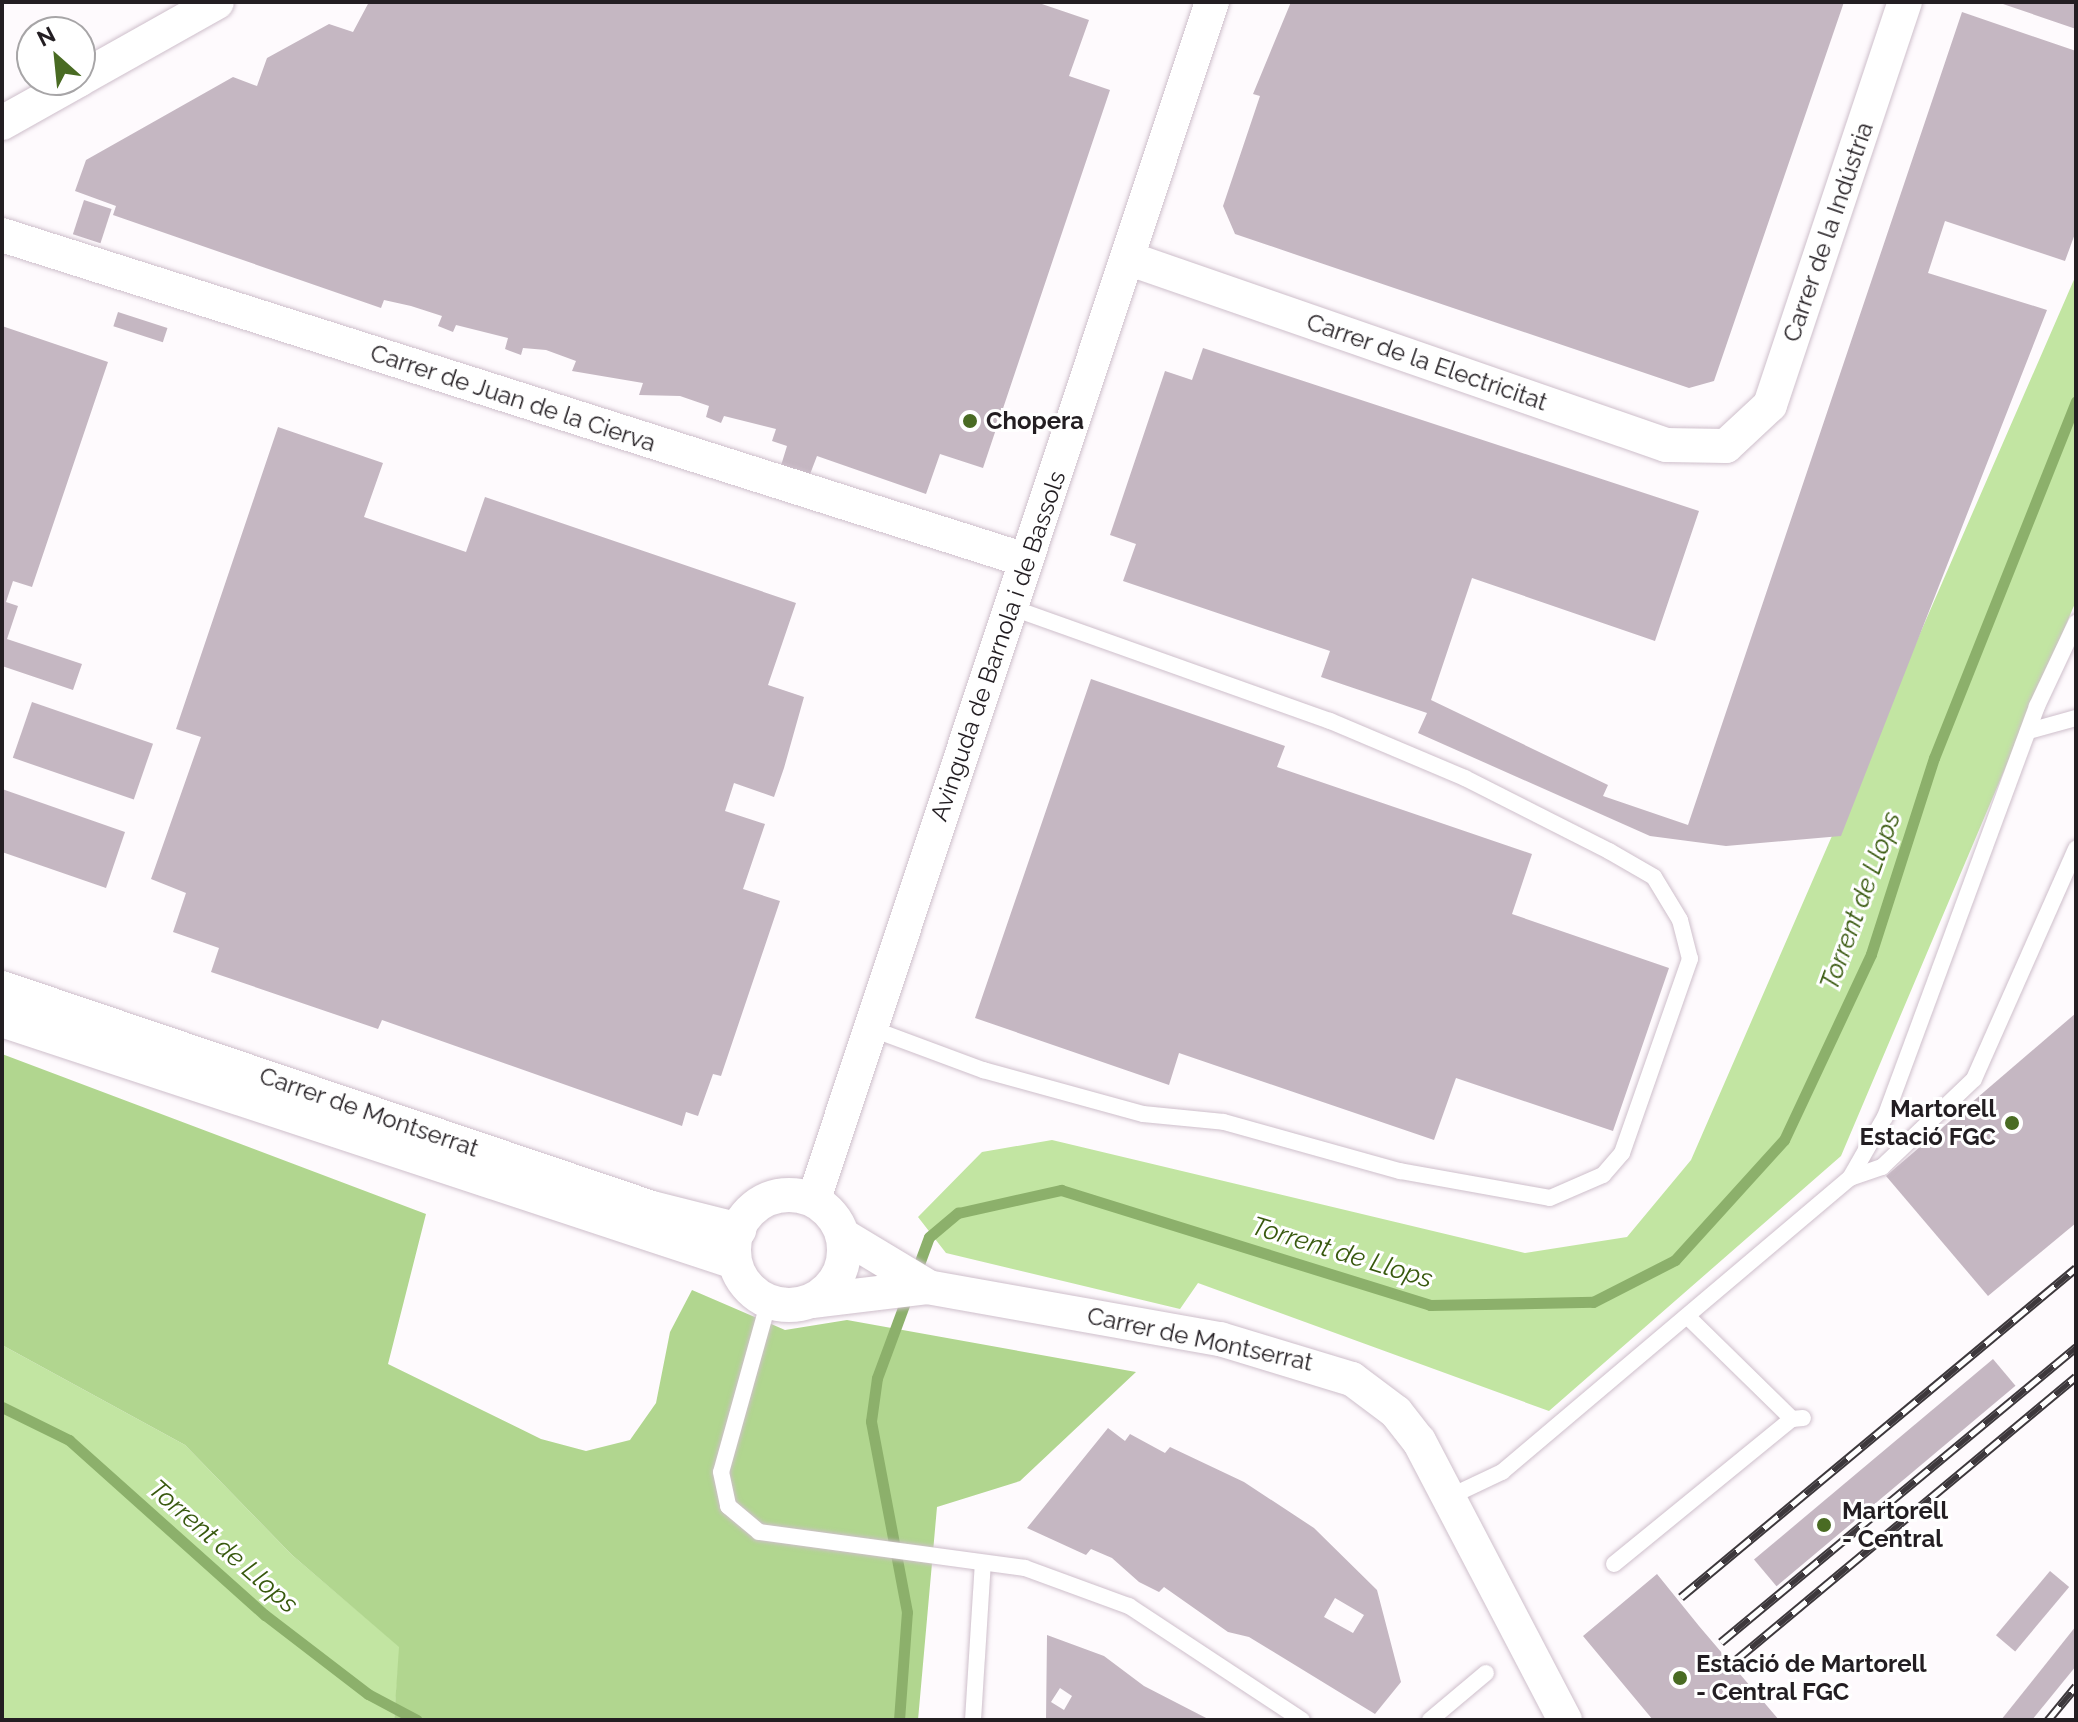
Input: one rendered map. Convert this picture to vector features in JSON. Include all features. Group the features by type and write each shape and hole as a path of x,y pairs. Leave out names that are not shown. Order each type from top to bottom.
{"street":[{"path":"96,70 217,2"},
{"name":"Avinguda de Barnola i de Bassols","path":"814,1199 1025,560 1130,259 1212,2"},
{"name":"Carrer de la Indústria","path":"1726,446 1770,405 1905,2"},
{"path":"2,123 50,96"},
{"name":"Carrer de Juan de la Cierva","path":"2,235 1025,560"},
{"name":"Carrer de la Electricitat","path":"1130,259 1666,445 1726,446"},
{"name":"Carrer de Montserrat","path":"2,988 652,1208 737,1246"},
{"name":"Carrer de Montserrat","path":"2,1020 737,1246"},
{"path":"795,1193 814,1199 856,1246 838,1275 812,1301 768,1304 741,1280 737,1246 760,1203 795,1193"},
{"name":"Carrer de Montserrat","path":"856,1246 927,1287"},
{"name":"Carrer de Montserrat","path":"812,1301 860,1290 927,1287 1323,1365 1396,1412 1449,1497 1565,1720"}],"lane":[{"path":"870,1028 983,1070 1143,1114 1224,1122 1400,1171 1550,1198 1603,1175 1622,1153 1690,959 1680,920 1654,877 1609,851 1330,721 1010,607"},
{"path":"1449,1497 1502,1472 1850,1178 1885,1117 2029,731 2076,623"},
{"path":"2029,731 2076,718"},
{"path":"1850,1178 1882,1167 1974,1079 2076,849"},
{"path":"768,1304 721,1472 728,1506 759,1532 814,1545 1025,1568 1129,1606 1302,1720"},
{"path":"1614,1564 1798,1419 1688,1317"},
{"path":"973,1720 983,1563"},
{"path":"1430,1720 1486,1673"}],"green space":[{"path":"2076,275 2076,601 1841,1156 1549,1411 1198,1283 1180,1309 946,1253 918,1217 982,1152 1052,1140 1525,1253 1627,1237 1691,1160"},
{"path":"2,1054 426,1214 388,1364 541,1439 586,1451 630,1440 656,1403 670,1332 692,1290 785,1330 847,1320 1136,1372 1020,1481 937,1507 918,1720 394,1720 399,1647 292,1555 185,1445 2,1345"},
{"path":"2,1345 185,1445 292,1555 400,1647 394,1720 2,1720"}],"building":[{"path":"369,2 1036,2 1089,20 1069,76 1110,90 983,468 940,454 926,494 817,456 807,482 779,472 787,446 772,441 776,429 724,416 721,423 706,417 709,406 680,396 639,395 643,383 572,371 576,361 546,350 523,348 521,355 505,349 508,338 456,325 453,332 438,326 442,316 411,306 384,300 381,308 113,215 116,206 75,191 86,160 233,77 257,86 267,58 329,24 353,32"},
{"path":"1291,2 1844,2 1714,381 1689,388 1235,234 1223,206 1260,96 1253,94"},
{"path":"1980,2 2076,2 2076,29 2003,4"},
{"path":"1962,12 2076,51 2076,231 2065,261 1945,221 1928,273 2047,310 1841,836 1726,846 1650,836 1418,733 1427,713 1321,677 1330,651 1123,581 1136,544 1110,535 1165,371 1192,380 1203,348 1699,511 1655,641 1472,578 1431,700 1608,785 1603,796 1688,825"},
{"path":"84,200 112,209 100,243 73,234"},
{"path":"118,312 167,328 163,342 113,326"},
{"path":"2,326 108,362 32,587 13,581 6,602 18,606 7,639 82,664 73,690 2,666"},
{"path":"278,427 383,463 364,517 466,552 485,497 796,603 768,685 804,697 784,768 774,797 734,783 725,811 765,824 743,889 780,901 721,1076 713,1074 698,1116 686,1112 682,1126 382,1020 378,1029 211,972 219,948 173,932 186,893 151,879 201,737 176,729"},
{"path":"1091,679 1285,746 1277,767 1532,854 1512,914 1669,968 1613,1131 1456,1078 1434,1140 1179,1053 1169,1085 975,1018"},
{"path":"32,702 153,744 134,799 13,758"},
{"path":"2,789 125,832 106,888 2,852"},
{"name":"Martorell Estació FGC","path":"2076,1013 2076,1223 1988,1296 1886,1176"},
{"path":"1993,1359 2015,1386 1776,1586 1754,1560"},
{"path":"1108,1428 1125,1441 1130,1434 1165,1453 1170,1447 1244,1482 1314,1528 1377,1590 1401,1682 1375,1714 1249,1637 1228,1632 1164,1587 1159,1592 1139,1582 1112,1558 1091,1549 1086,1555 1027,1528","holes":["1335,1598 1364,1615 1353,1633 1324,1617"]},
{"path":"2050,1571 2069,1587 2015,1651 1996,1635"},
{"name":"Estació de Martorell - Central FGC","path":"1657,1574 1779,1720 1653,1720 1583,1636"},
{"path":"2076,1626 2076,1666 2032,1720 2001,1720"},
{"path":"1047,1635 1104,1656 1144,1686 1210,1720 1046,1720","holes":["1060,1688 1072,1696 1064,1710 1051,1702"]}],"waterway":[{"name":"Torrent de Llops","path":"915,1275 929,1237 958,1213 1061,1190 1430,1305 1593,1302 1675,1260 1784,1140 1871,954 1934,758 2076,401"},
{"name":"Torrent de Llops","path":"899,1720 907,1612 871,1421 877,1378 908,1294"},
{"name":"Torrent de Llops","path":"2,1407 69,1440 265,1615 368,1694 417,1720"}],"railway":[{"path":"1681,1597 2076,1268"},
{"path":"1721,1642 2076,1347"},
{"path":"1737,1659 2076,1377"},
{"path":"2048,1720 2076,1686"}],"place":[{"name":"Chopera","path":"970,421"},
{"name":"Martorell Estació FGC","path":"2012,1123"},
{"name":"Martorell - Central","path":"1824,1525"},
{"name":"Estació de Martorell - Central FGC","path":"1680,1678"}]}
